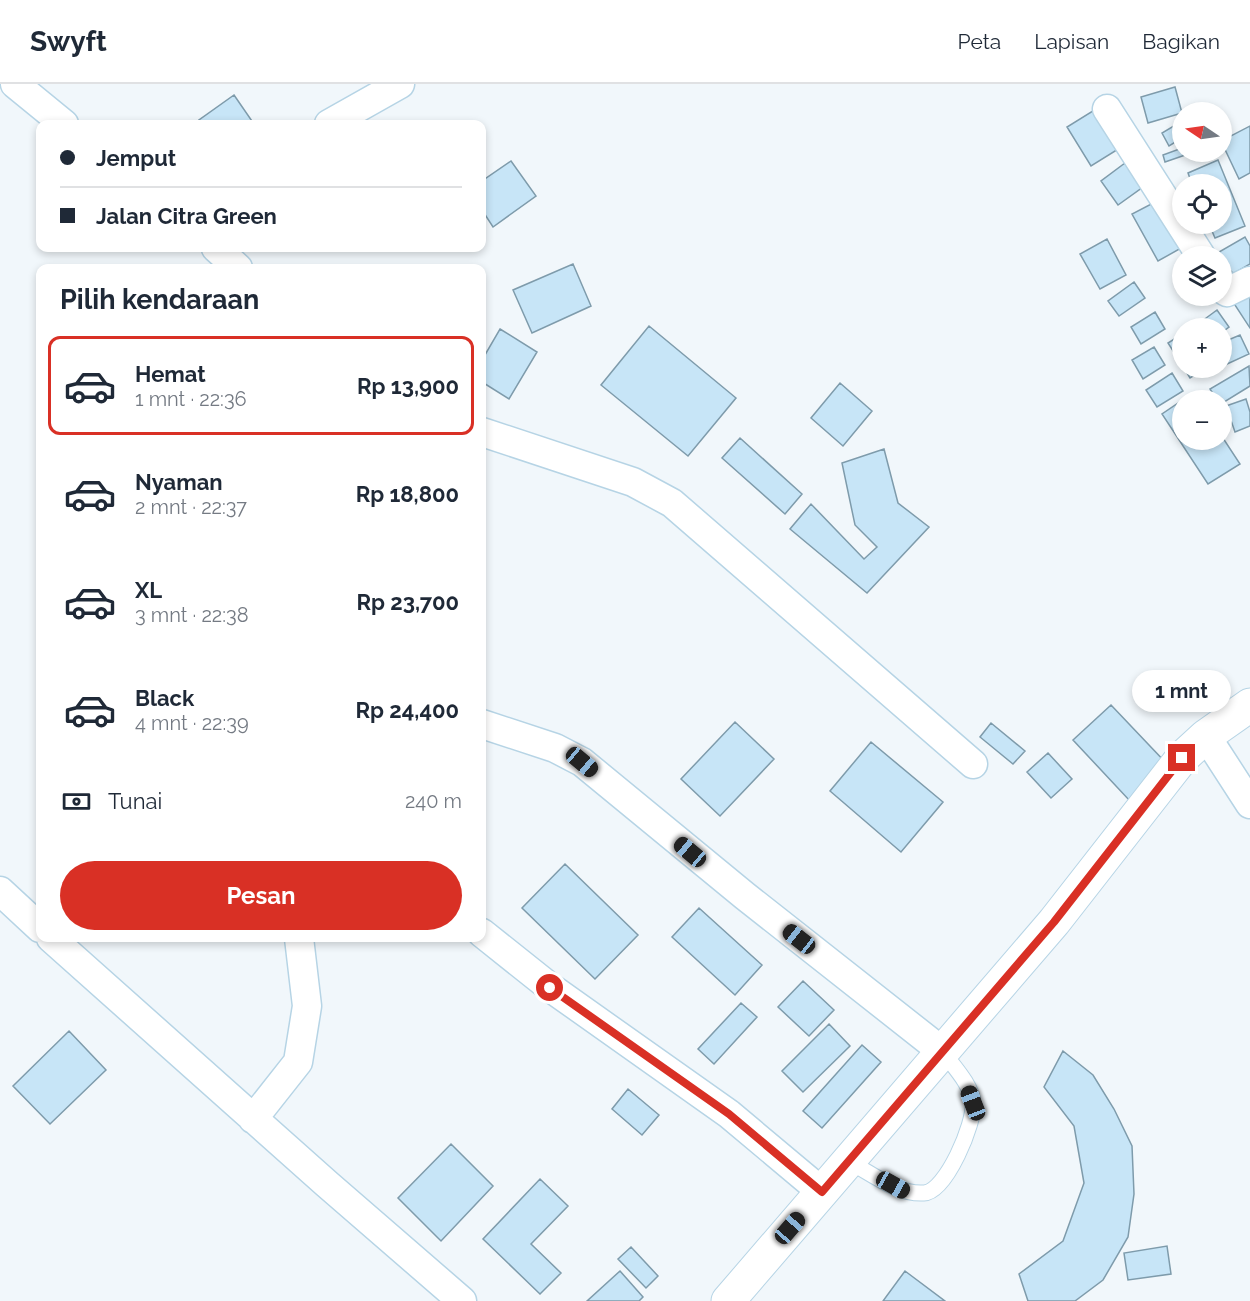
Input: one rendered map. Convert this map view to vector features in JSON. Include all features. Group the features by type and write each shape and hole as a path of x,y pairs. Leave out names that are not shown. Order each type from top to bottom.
{"street":[{"path":"15,84 59,120"},
{"path":"336,120 400,84"},
{"path":"1107,110 1195,246"},
{"path":"220,252 234,264"},
{"path":"1232,290 1250,282"},
{"path":"486,433 633,482 672,502 973,764"},
{"path":"728,1301 1054,922 1182,758 1206,736 1250,705"},
{"path":"486,725 555,748 582,762 745,896 943,1052"},
{"path":"1206,736 1250,804"},
{"path":"0,891 36,924"},
{"path":"486,936 550,988 729,1114 822,1192"},
{"path":"55,942 253,1119 462,1301"},
{"path":"253,1119 298,1062 307,1006 299,942"}],"lane":[{"path":"848,1161 905,1192 927,1193 943,1183 964,1141 973,1103 964,1080 943,1052"}],"building":[{"path":"1175,87 1179,102 1172,102 1172,116 1148,123 1141,97"},
{"path":"234,95 251,120 199,120"},
{"path":"1096,109 1120,148 1091,166 1067,127"},
{"path":"1250,126 1250,173 1239,179 1231,162 1232,135"},
{"path":"1172,127 1172,144 1169,146 1162,133"},
{"path":"1172,152 1172,160 1165,162 1163,155"},
{"path":"511,161 536,196 493,227 486,216 486,178"},
{"path":"1213,162 1219,162 1224,174 1188,174"},
{"path":"1125,163 1143,187 1118,205 1101,181"},
{"path":"1232,194 1245,226 1232,231"},
{"path":"1157,201 1172,228 1172,234 1176,234 1182,246 1172,246 1172,253 1158,261 1132,214"},
{"path":"1213,234 1225,234 1215,238"},
{"path":"1245,237 1250,246 1250,264 1233,274 1232,246 1229,246"},
{"path":"1107,239 1126,275 1100,289 1080,254"},
{"path":"573,264 591,306 532,333 513,290"},
{"path":"1134,282 1145,298 1119,316 1108,301"},
{"path":"1250,291 1250,328 1233,302"},
{"path":"1217,310 1223,318 1206,318"},
{"path":"1155,312 1165,329 1141,344 1131,327"},
{"path":"649,326 736,398 688,456 601,385"},
{"path":"500,329 537,352 509,399 486,385 486,353"},
{"path":"1240,335 1249,354 1232,362 1232,338"},
{"path":"1154,347 1165,365 1143,379 1132,360"},
{"path":"1249,366 1250,386 1232,397 1232,390 1210,389 1232,378"},
{"path":"1172,373 1172,378 1175,378 1182,390 1172,390 1172,398 1157,407 1146,390"},
{"path":"840,383 872,411 843,446 811,418"},
{"path":"1246,399 1250,412 1250,426 1235,432 1232,423 1232,404"},
{"path":"1172,407 1172,429 1162,414"},
{"path":"740,438 802,494 785,514 722,458"},
{"path":"884,449 898,503 929,527 867,593 790,529 811,504 864,559 877,547 855,525 842,463"},
{"path":"1186,450 1231,450 1240,464 1208,484"},
{"path":"1111,705 1168,765 1130,801 1073,740"},
{"path":"735,722 774,759 720,816 681,779"},
{"path":"991,723 1025,751 1013,764 980,737"},
{"path":"871,742 943,802 901,852 830,791"},
{"path":"1048,753 1072,779 1051,798 1027,772"},
{"path":"565,864 638,935 595,979 522,908"},
{"path":"699,908 762,965 735,995 672,937"},
{"path":"803,981 834,1010 809,1036 778,1007"},
{"path":"741,1003 757,1017 714,1064 698,1049"},
{"path":"829,1024 850,1046 803,1092 782,1071"},
{"path":"69,1031 106,1070 50,1124 13,1086"},
{"path":"862,1045 881,1062 822,1128 803,1111"},
{"path":"1063,1051 1093,1075 1114,1109 1132,1146 1134,1194 1128,1237 1103,1280 1075,1301 1028,1301 1019,1274 1063,1241 1084,1183 1074,1126 1044,1087"},
{"path":"628,1089 659,1115 642,1135 612,1109"},
{"path":"451,1144 493,1186 441,1241 398,1198"},
{"path":"540,1179 568,1206 531,1244 561,1273 540,1294 483,1239"},
{"path":"1167,1246 1171,1274 1128,1280 1124,1253"},
{"path":"631,1247 658,1276 646,1288 618,1259"},
{"path":"620,1271 643,1297 639,1301 587,1301"},
{"path":"905,1271 945,1301 883,1301"}],"route":[{"path":"550,988 729,1114 822,1192 1054,922 1182,758"}]}
